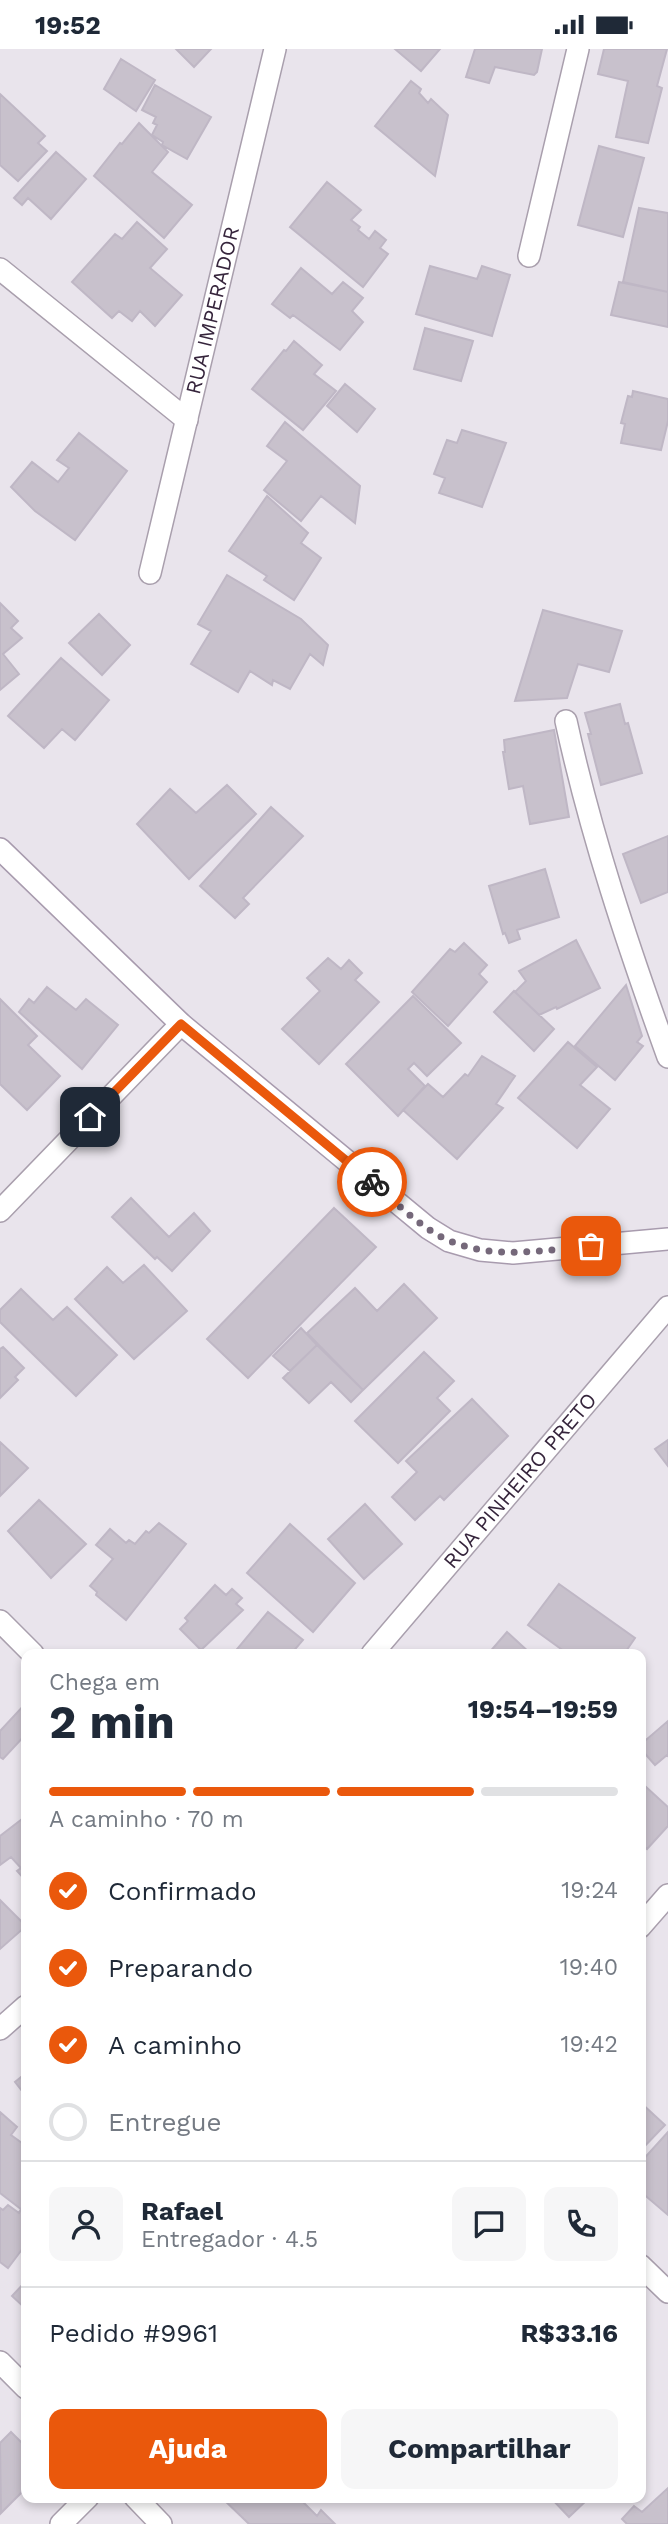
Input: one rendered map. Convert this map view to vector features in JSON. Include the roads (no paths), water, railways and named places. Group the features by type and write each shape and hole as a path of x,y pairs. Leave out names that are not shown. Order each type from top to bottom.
{"street":[{"name":"RUA IMPERADOR","path":"150,573 275,49"},
{"path":"529,256 578,49"},
{"path":"0,269 187,420"},
{"path":"566,720 582,795 596,842 668,1057"},
{"path":"0,849 181,1024 428,1228 449,1241 480,1250 513,1253 668,1239"},
{"path":"0,1210 181,1024"},
{"name":"RUA PINHEIRO PRETO","path":"376,1649 668,1307"},
{"path":"0,1621 28,1649"},
{"path":"646,1920 668,1895"},
{"path":"0,2029 21,2010"},
{"path":"646,2271 668,2292"},
{"path":"0,2362 21,2383"},
{"path":"61,2524 82,2503"},
{"path":"141,2503 161,2524"}]}
